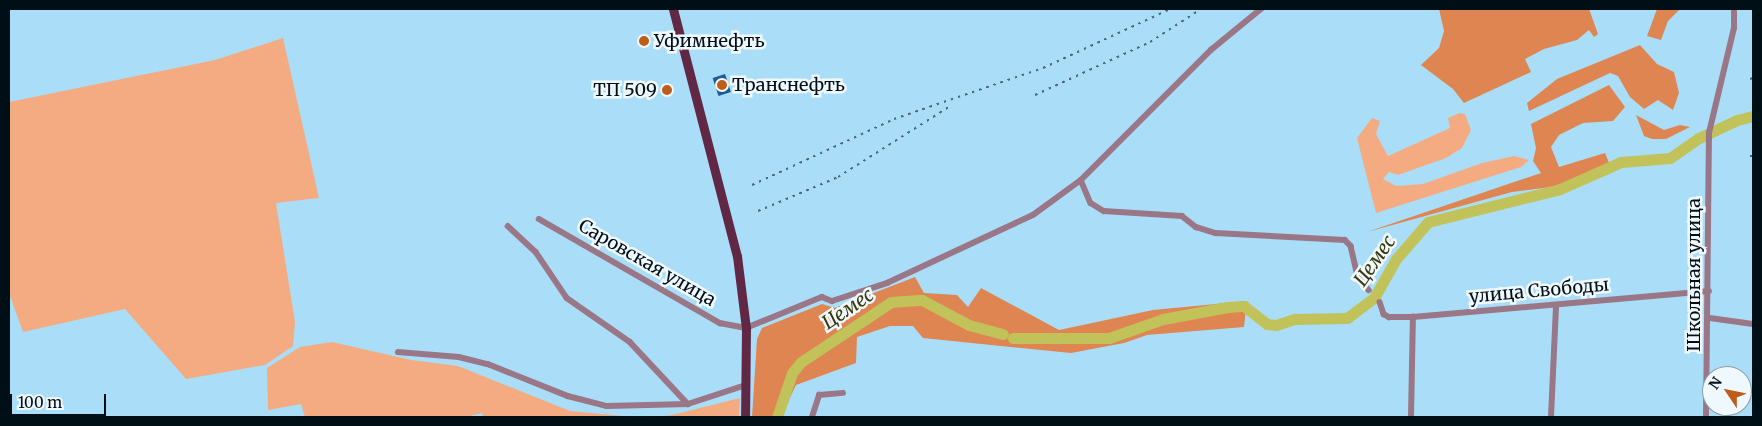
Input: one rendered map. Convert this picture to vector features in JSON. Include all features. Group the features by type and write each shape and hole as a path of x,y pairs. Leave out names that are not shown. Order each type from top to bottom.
{"main road":[{"path":"673,9 737,256 744,328 745,414"}],"street":[{"path":"744,328 822,297 832,301 887,283 1033,215 1080,180 1211,50 1262,9"},
{"name":"Школьная улица","path":"1706,417 1710,318 1709,133 1734,28 1734,9"},
{"path":"1080,180 1091,203 1104,211 1182,216 1196,227 1216,233 1345,240 1351,246 1358,277 1369,290"},
{"name":"Саровская улица","path":"539,219 720,323 744,328"},
{"path":"508,226 536,252 567,298 630,342 688,404"},
{"name":"улица Свободы","path":"1380,302 1384,314 1389,317 1413,317 1556,306 1709,290"},
{"path":"1551,417 1556,306"},
{"path":"1411,417 1413,317"},
{"path":"1710,318 1753,324"},
{"path":"398,352 459,357 607,406 688,404 746,385"},
{"path":"812,417 818,396 843,392"}],"shaded area":[{"path":"1439,9 1589,9 1598,34 1594,37 1589,30 1577,40 1544,49 1525,59 1531,72 1464,103 1453,89 1421,65 1439,48 1444,31"},
{"path":"1657,9 1680,9 1668,21 1661,40 1647,36"},
{"path":"283,38 319,198 276,203 295,322 293,346 265,365 186,379 125,309 23,332 9,293 9,102 215,60"},
{"path":"1640,45 1657,64 1674,72 1679,93 1673,110 1658,100 1644,109 1630,97 1618,76 1610,73 1529,111 1527,103 1557,79"},
{"path":"1609,85 1625,107 1613,121 1583,123 1559,135 1551,147 1559,167 1605,153 1610,165 1559,186 1512,192 1367,232 1541,173 1533,161 1536,148 1531,124"},
{"path":"1460,113 1465,114 1471,130 1462,148 1446,158 1398,175 1389,172 1383,179 1396,186 1423,184 1482,163 1514,156 1529,160 1521,167 1376,213 1357,138 1372,118 1380,121 1376,134 1388,156 1450,128 1448,118"},
{"path":"1636,115 1664,130 1680,125 1690,127 1666,139 1652,139 1644,136"},
{"path":"915,277 924,293 957,295 968,307 981,288 1059,330 1153,310 1247,301 1244,327 1147,335 1124,343 1071,353 923,338 913,326 890,326 857,337 856,363 796,385 781,417 752,417 757,339 762,328 822,304 835,308"},
{"path":"332,342 411,360 458,366 570,411 634,417 483,417 482,413 466,417 305,417 301,404 268,410 267,368 300,347"},
{"path":"740,398 739,417 655,417 672,415"}],"building":[{"name":"Транснефть","path":"725,74 731,92 719,96 713,78"}],"waterway":[{"name":"Цемес","path":"1013,338 1109,338 1163,319 1228,307 1244,306 1267,324 1276,325 1295,319 1347,318 1374,298 1396,259 1428,222 1560,189 1621,162 1670,158 1699,138 1737,120 1753,116"},
{"name":"Цемес","path":"777,417 792,373 801,362 891,302 922,300 969,325 1003,334"}],"railway":[{"path":"752,185 894,119 1043,68 1170,9"},
{"path":"1035,95 1150,42 1201,9"},
{"path":"758,211 838,177 952,105"}],"place":[{"name":"Уфимнефть","path":"644,41"},
{"name":"Транснефть","path":"722,85"},
{"name":"ТП 509","path":"667,90"}]}
